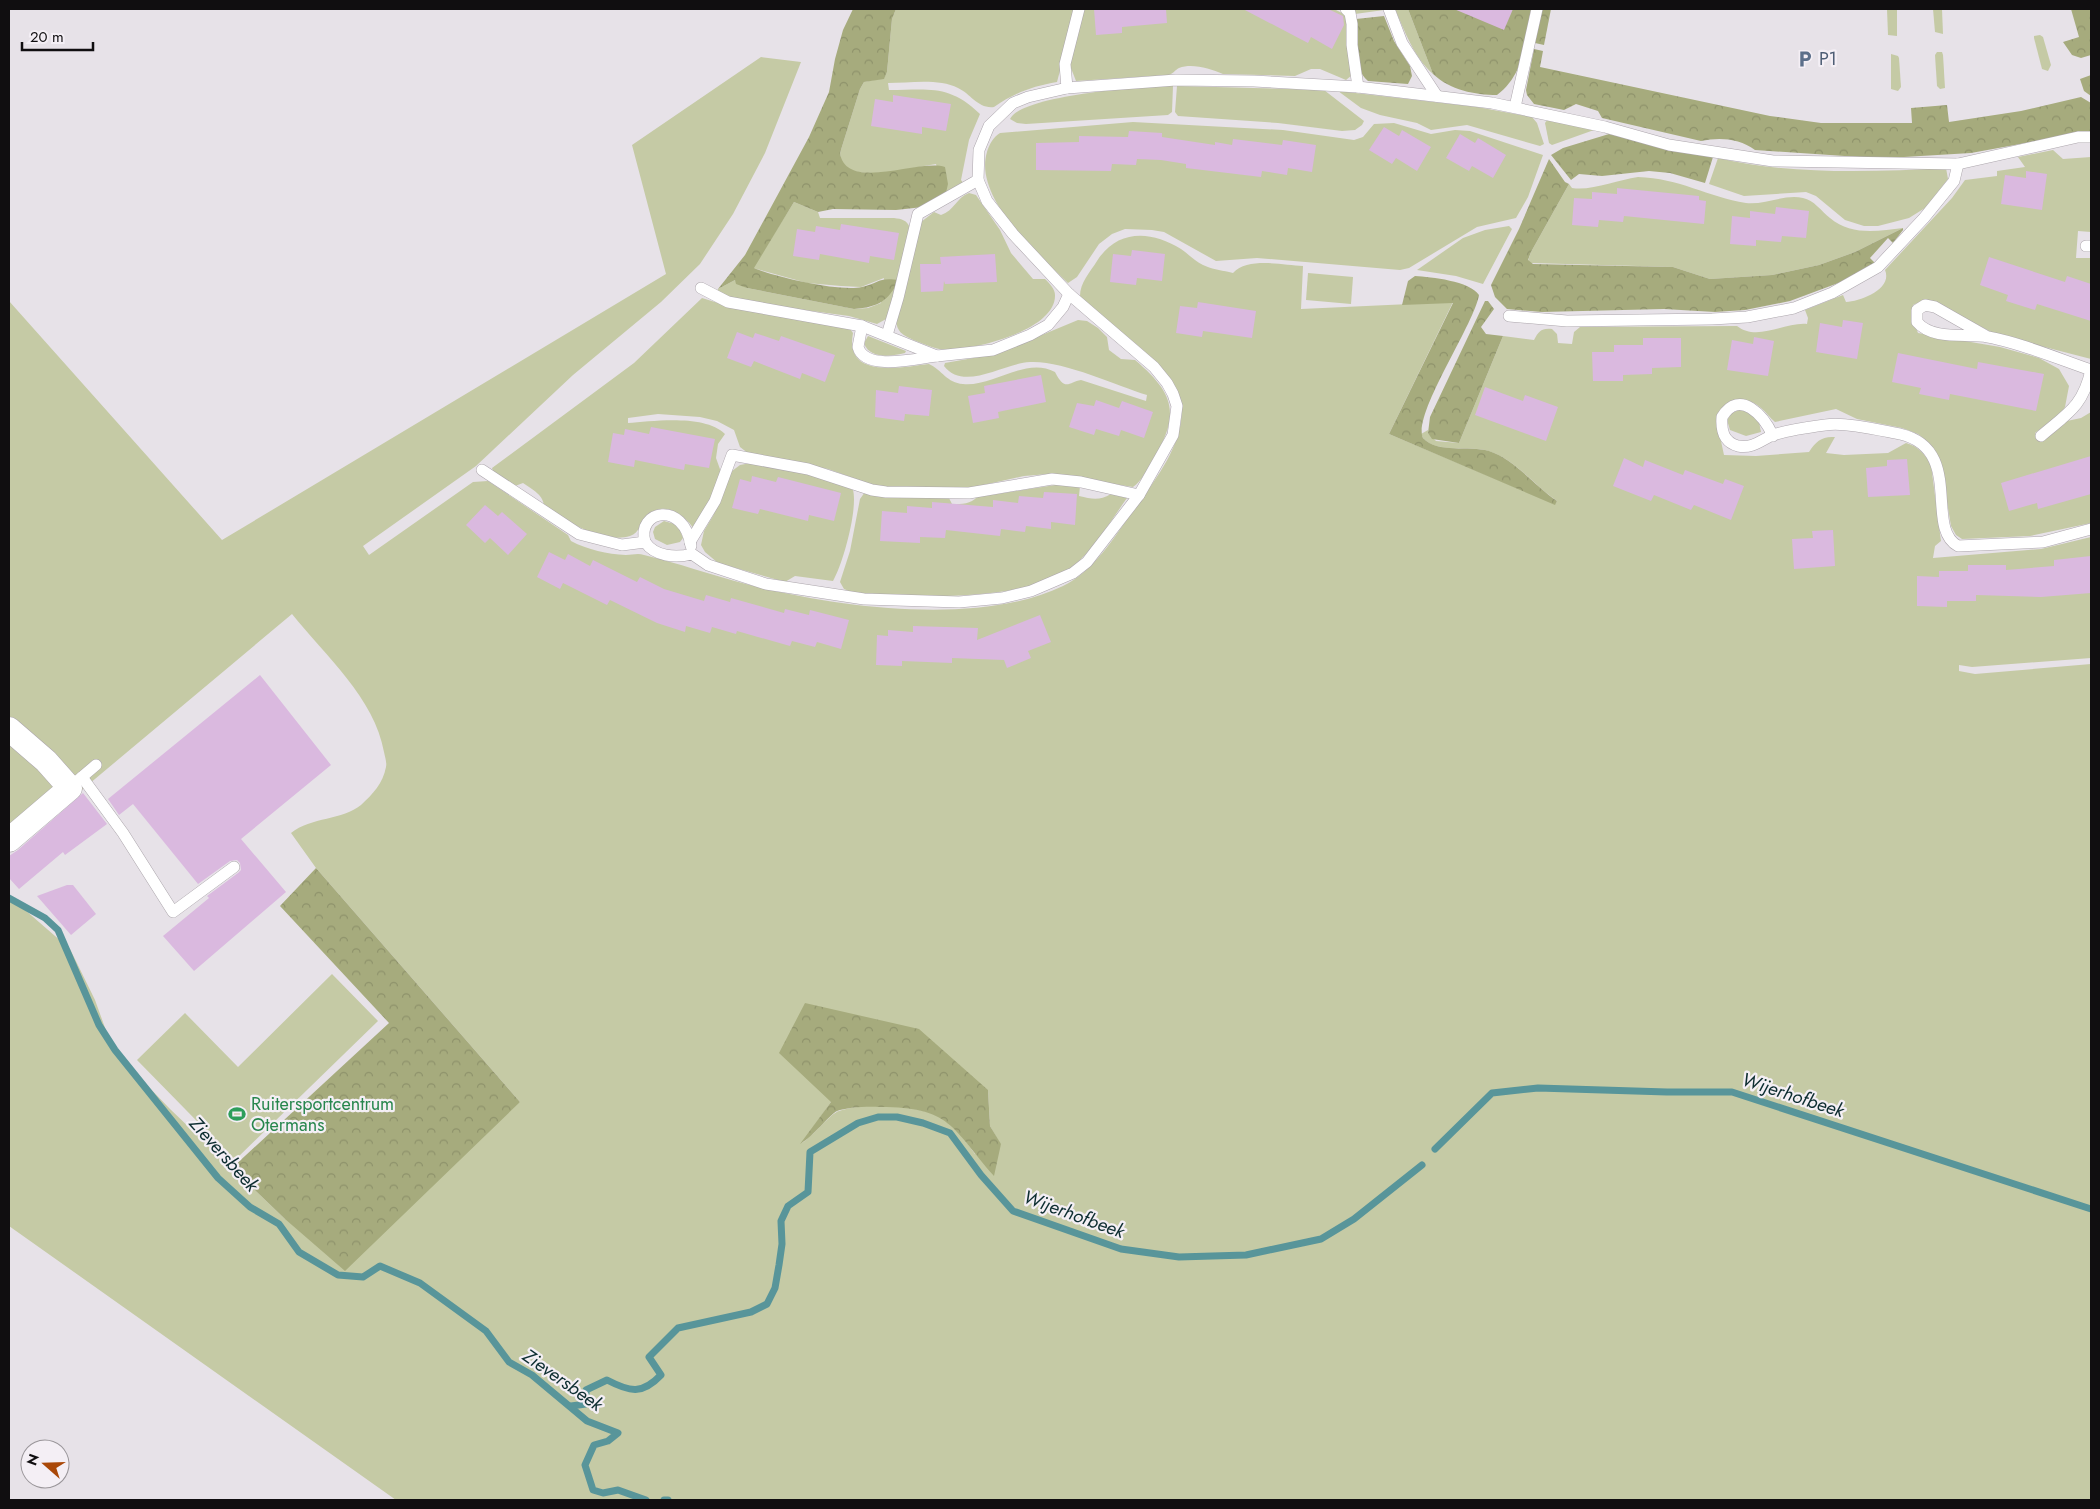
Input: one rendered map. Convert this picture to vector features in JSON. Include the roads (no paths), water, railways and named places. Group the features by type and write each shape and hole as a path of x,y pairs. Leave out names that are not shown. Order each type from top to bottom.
{"street":[{"path":"9,729 46,761 76,782 9,840"}],"lane":[{"path":"1067,88 1065,64 1080,9"},
{"path":"1346,9 1350,13 1352,24 1352,45 1358,87"},
{"path":"1389,9 1402,43 1437,96"},
{"path":"1516,107 1537,9"},
{"path":"692,554 685,526 676,517 663,514 656,516 647,523 644,536 645,542 650,549 666,555 692,554 708,565 766,584 864,599 959,602 1002,598 1031,592 1073,573 1087,562 1139,495 1173,435 1177,406 1174,394 1154,367 1069,294 1012,234 987,201 978,180 977,167 983,138 989,126 1013,102 1028,97 1067,88 1176,80 1254,81 1358,87 1516,107 1605,127 1669,145 1773,161 1958,164 2078,137 2091,137"},
{"path":"1509,316 1567,321 1712,319 1750,316 1794,308 1832,293 1878,267 1924,218 1954,180 1958,164"},
{"path":"887,334 898,298 918,214 978,180"},
{"path":"701,288 715,297 741,305 862,326 887,334 937,356"},
{"path":"862,326 858,347 866,358 881,362 992,350 1030,335 1048,325 1063,307 1069,294"},
{"path":"1986,336 1963,337 1927,329 1917,322 1917,310 1925,305 1935,307 1986,336 2091,370 2087,388 2081,400 2041,436"},
{"path":"1773,436 1766,422 1750,408 1734,406 1722,416 1724,436 1731,444 1741,446 1756,445 1773,436 1826,425 1839,425 1912,438 1924,446 1933,457 1939,471 1945,527 1952,543 1958,546 2043,542 2091,529"},
{"path":"690,542 715,501 732,456 808,469 872,490 886,492 968,493 1052,479 1081,482 1139,495"},
{"path":"482,470 579,534 622,545 645,542"},
{"path":"96,765 76,782 123,833 173,912 234,867"}],"waterway":[{"name":"Zieversbeek","path":"9,898 45,918 58,930 99,1025 115,1050 218,1178 250,1207 279,1224 299,1252 338,1275 363,1277 380,1266 420,1283 486,1331 509,1362 532,1375 587,1421 618,1433 608,1441 594,1445 585,1465 593,1490 603,1493 618,1490 646,1500"},
{"name":"Wijerhofbeek","path":"1435,1149 1492,1093 1538,1088 1732,1092 2091,1209"},
{"name":"Wijerhofbeek","path":"571,1406 586,1404 586,1390 607,1380 629,1389 636,1390 648,1386 661,1375 649,1357 678,1328 751,1312 767,1304 775,1288 779,1265 782,1244 781,1221 788,1206 808,1192 810,1152 858,1123 878,1117 897,1117 923,1123 950,1133 981,1175 1013,1211 1121,1249 1179,1257 1246,1255 1321,1239 1354,1219 1422,1165"}],"place":[{"name":"P1","path":"1805,59"},
{"name":"Ruitersportcentrum Otermans","path":"237,1114"}]}
